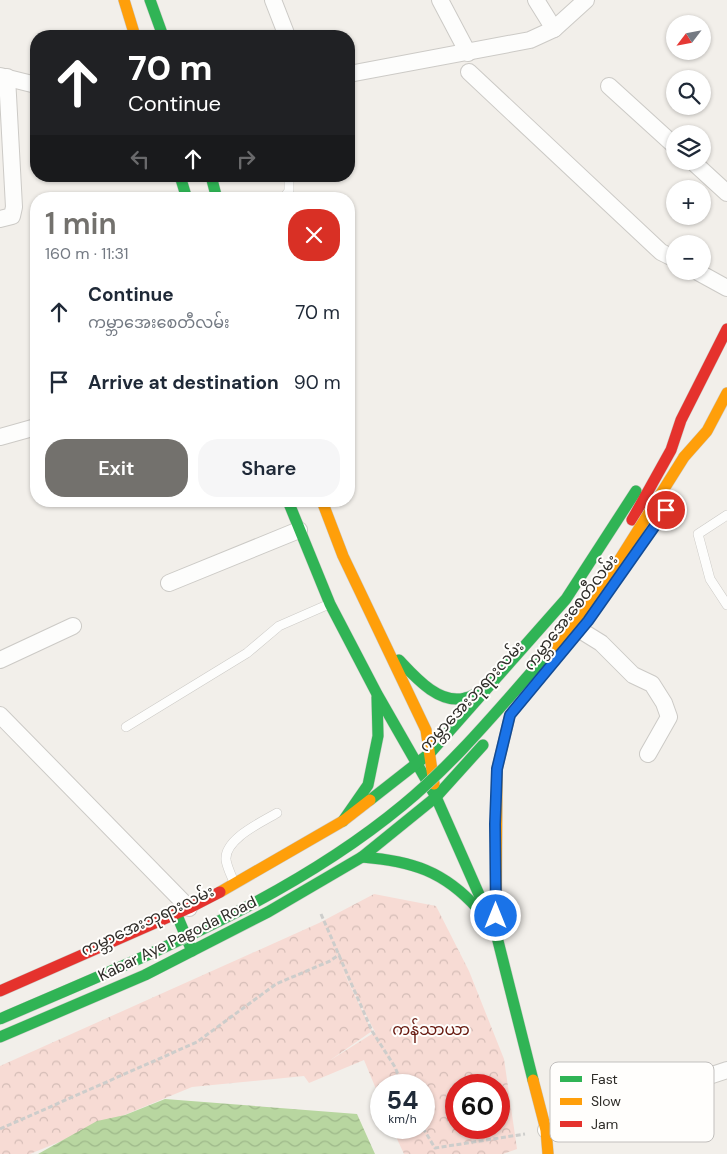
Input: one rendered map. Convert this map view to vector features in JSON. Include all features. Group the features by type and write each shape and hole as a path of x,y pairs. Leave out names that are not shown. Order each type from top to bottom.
{"main road":[{"path":"124,0 133,30"},
{"path":"150,0 161,30"},
{"name":"ကမ္ဘာအေးဘုရားလမ်း","path":"281,871 355,825 406,786 456,740 570,612 626,532 671,450 681,420 727,328"},
{"path":"670,502 727,393"},
{"name":"ကမ္ဘာအေးစေတီလမ်း","path":"430,753 566,599 622,515 650,466 681,420"},
{"name":"ကမ္ဘာအေးဘုရားလမ်း","path":"0,1019 151,953 253,904 362,836 414,796 465,749 580,615 643,525 684,456 707,431"},
{"path":"290,507 330,604 377,694 436,797 496,933 546,1130 548,1154"},
{"path":"324,507 343,556 426,730 436,797"},
{"name":"ကမ္ဘာအေးစေတီလမ်း","path":"436,797 510,715 580,631 654,527"},
{"path":"555,612 564,627 580,631"},
{"path":"386,648 418,680 445,697 462,700 493,682"},
{"path":"343,821 368,784 378,736 377,694"},
{"path":"496,933 495,824 497,769 510,715"},
{"name":"ကမ္ဘာအေးဘုရားလမ်း","path":"417,765 430,753"},
{"path":"343,821 417,765"},
{"path":"362,857 436,797"},
{"name":"ကမ္ဘာအေးဘုရားလမ်း","path":"0,991 182,911 343,821"},
{"path":"362,857 394,859 426,869 452,882 467,896 496,933"},
{"name":"Kabar Aye Pagoda Road","path":"0,1037 145,975 268,912 362,857"},
{"name":"ကမ္ဘာအေးဘုရားလမ်း","path":"36,988 239,895"},
{"path":"182,911 192,951"}],"street":[{"path":"273,0 285,30"},
{"path":"440,0 468,53"},
{"path":"536,0 554,29"},
{"path":"355,73 530,40 554,29 586,0"},
{"path":"469,72 666,255"},
{"path":"0,220 12,216 14,207 3,76 30,83"},
{"path":"609,86 666,138"},
{"path":"702,170 727,193"},
{"path":"711,279 727,288"},
{"path":"0,437 30,429"},
{"path":"170,583 298,530"},
{"path":"0,660 73,626"},
{"path":"580,631 602,643 633,675 652,684 664,703 669,717 648,754"},
{"path":"0,715 182,911"},
{"path":"714,1074 727,1070"},
{"path":"546,1130 550,1129"}],"lane":[{"path":"727,515 698,534 710,579 727,605"},
{"path":"126,727 247,653 279,626 330,604"},
{"path":"234,882 226,858 229,847 243,834 276,813"}],"path":[{"path":"321,914 372,1031 398,1074"},
{"path":"0,1129 197,1042 276,984 330,961 340,954"},
{"path":"430,1139 435,1148 546,1130"}],"green space":[{"name":"ကန်သာယာ","path":"374,894 436,906 469,971 504,1059 506,1074 445,1074 445,1139 510,1139 510,1101 517,1149 503,1154 404,1154 397,1139 435,1139 435,1074 370,1074 364,1060 309,1083 304,1076 192,1087 30,1154 0,1154 0,1066 319,923","holes":["342,969 375,1032 329,1061 372,1031"]}],"water":[{"path":"165,1099 357,1114 375,1154 38,1154 97,1121 125,1115"}],"traffic: fast":[{"path":"150,0 161,30"},
{"path":"182,182 185,192"},
{"path":"213,182 215,192"},
{"path":"370,800 430,753 566,599 636,491"},
{"path":"290,507 330,604 377,694 436,797 496,933 533,1080"},
{"path":"0,1019 105,974 209,926 260,900 358,840 403,805 443,769 552,649"},
{"path":"399,660 428,688 446,697 455,699 469,697 493,683"},
{"path":"343,821 368,785 378,736 377,697"},
{"path":"0,1037 145,975 268,912 362,857 436,797 483,745"},
{"path":"362,857 396,861 426,870 453,885 478,909"},
{"path":"176,913 192,951"}],"traffic: slow":[{"path":"124,0 133,30"},
{"path":"684,457 707,431 727,393"},
{"path":"552,649 608,578 684,457"},
{"path":"324,507 343,556 426,730 434,784"},
{"path":"496,924 497,769 510,715"},
{"path":"220,892 343,821 370,800"},
{"path":"533,1080 546,1130 548,1154"}],"traffic: jam":[{"path":"632,520 671,450 681,420 727,329"},
{"path":"0,991 189,908 220,892"}],"route":[{"path":"496,916 495,824 497,769 510,715 588,621 666,510"}]}
